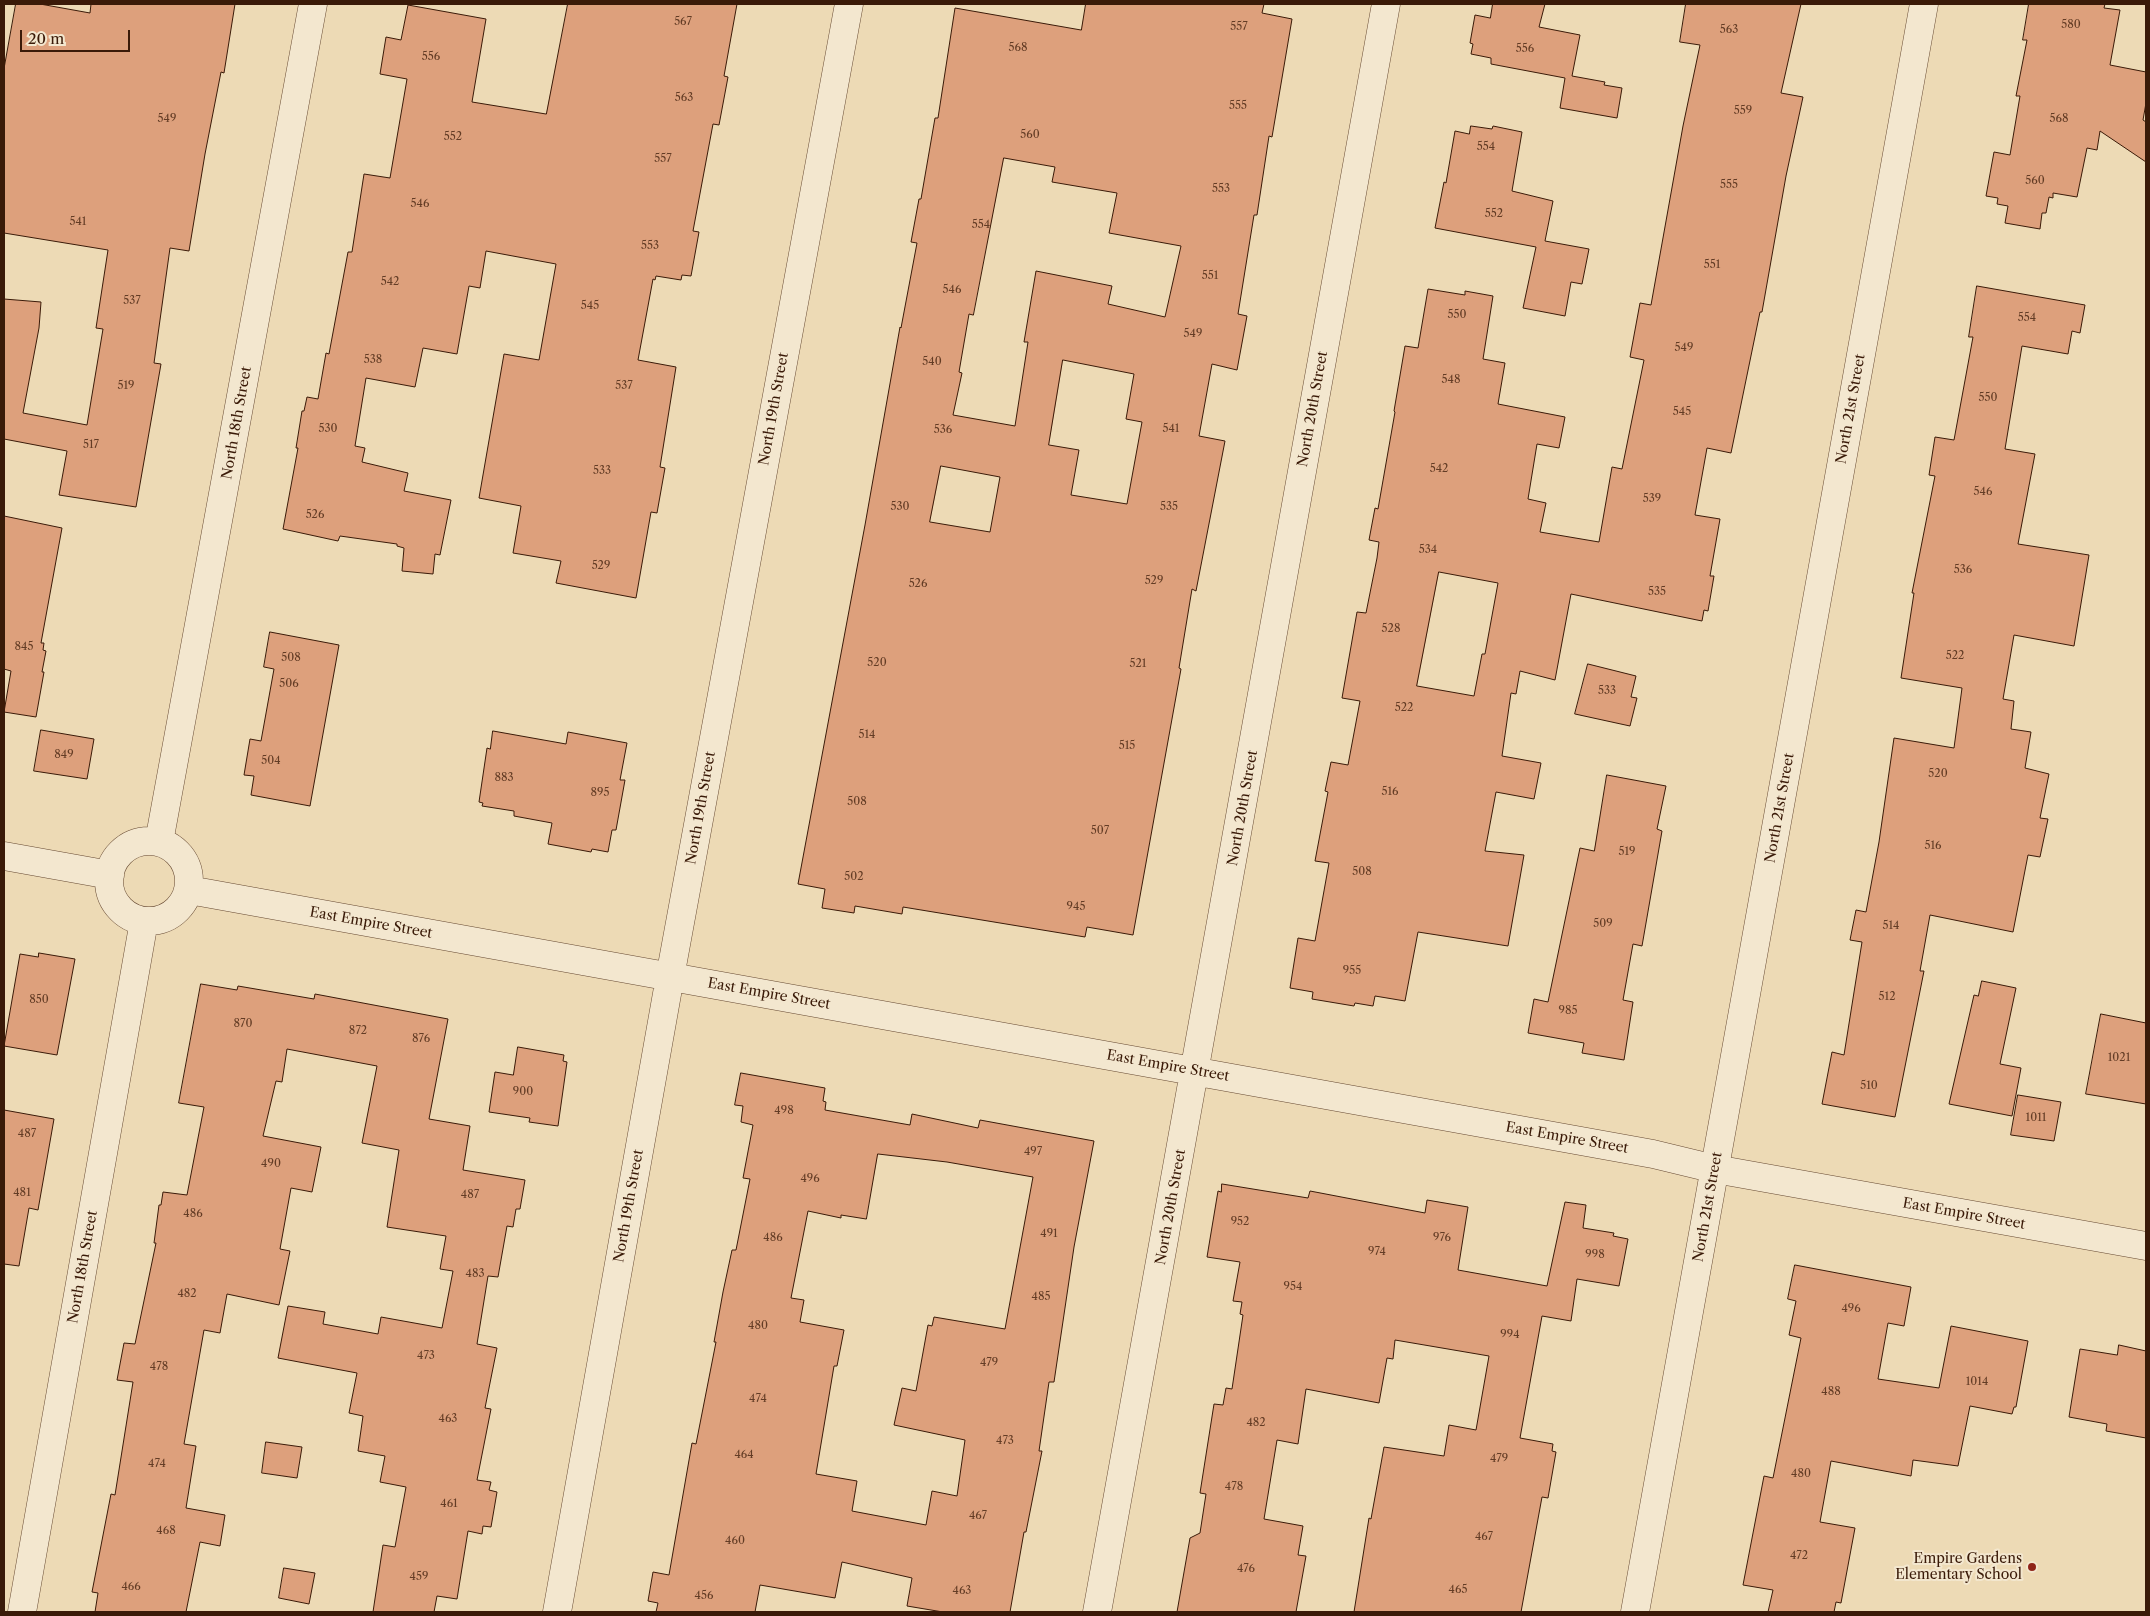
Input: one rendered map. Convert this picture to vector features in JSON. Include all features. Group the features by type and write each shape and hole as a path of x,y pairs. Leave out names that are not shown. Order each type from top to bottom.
{"street":[{"name":"North 18th Street","path":"159,842 313,4"},
{"name":"North 19th Street","path":"557,1612 670,977 849,4"},
{"name":"North 20th Street","path":"1097,1612 1196,1071 1386,4"},
{"name":"North 21st Street","path":"1635,1612 1924,4"},
{"path":"146,841 159,842 171,847 180,854 190,876 186,900 178,910 168,917 157,921 144,921 132,918 114,900 110,888 110,875 114,862 122,852 134,844 146,841"},
{"path":"4,856 110,875"},
{"name":"East Empire Street","path":"189,890 1653,1154 1715,1169 2146,1246"},
{"name":"North 18th Street","path":"22,1612 144,921"}],"building":[{"path":"16,4 40,4 90,13 91,4 235,4 224,73 221,72 205,154 189,251 170,248 154,363 161,364 136,507 59,495 67,451 4,439 4,299 41,302 39,328 23,413 87,425 103,329 96,328 108,250 4,233 4,69"},
{"path":"568,4 737,4 724,76 728,77 719,125 713,124 693,231 699,232 691,276 682,275 681,280 656,276 655,280 653,279 638,360 676,367 660,467 665,468 657,513 651,512 636,598 556,583 561,561 513,553 521,506 479,498 504,354 539,360 556,264 486,251 480,288 469,286 457,354 423,348 415,387 366,378 355,446 365,448 362,462 408,473 404,491 451,500 440,555 435,554 433,574 402,571 404,548 397,546 397,544 340,536 338,541 283,529 298,448 296,448 302,411 304,411 307,397 318,399 326,353 329,354 348,252 352,252 364,174 390,178 407,79 380,74 386,37 401,40 408,5 486,19 472,102 546,114"},
{"path":"1086,4 1264,4 1262,13 1292,19 1272,137 1269,136 1257,215 1254,215 1238,314 1247,316 1237,370 1212,364 1199,436 1225,441 1196,591 1192,589 1179,668 1181,669 1133,935 1087,927 1085,937 903,907 902,914 855,906 854,913 822,908 825,889 798,884 917,243 911,242 919,199 921,199 935,118 938,118 955,8 1081,30","holes":["1004,158 1055,167 1052,182 1117,193 1109,233 1181,246 1165,317 1108,304 1112,286 1036,271 1024,342 1028,342 1015,426 953,415 962,373 959,372 969,314 973,315","1063,360 1134,374 1126,419 1142,422 1127,504 1071,495 1079,450 1049,445","941,466 1000,477 990,532 930,522"]},
{"path":"1493,4 1545,4 1539,27 1580,35 1572,76 1605,82 1604,85 1622,88 1617,118 1560,108 1565,78 1491,64 1491,58 1471,54 1473,44 1470,43 1475,15 1490,18"},
{"path":"1686,4 1801,4 1781,93 1803,97 1786,176 1762,312 1760,312 1731,453 1707,448 1695,515 1720,519 1710,576 1714,576 1708,611 1704,610 1702,621 1571,594 1555,680 1520,671 1516,694 1511,693 1502,756 1541,763 1534,799 1496,792 1485,851 1524,855 1508,946 1418,932 1405,1001 1375,996 1373,1006 1355,1003 1354,1006 1312,999 1313,992 1290,988 1298,938 1315,941 1329,863 1315,861 1328,792 1325,791 1331,762 1348,765 1360,701 1342,698 1357,612 1366,613 1377,558 1379,542 1369,540 1375,508 1378,509 1405,346 1418,348 1428,289 1465,295 1465,291 1493,296 1483,359 1505,363 1498,404 1565,417 1559,448 1537,444 1528,499 1546,503 1540,532 1599,542 1612,467 1622,469 1644,360 1630,357 1640,303 1651,305 1683,126 1700,45 1680,42","holes":["1439,572 1498,583 1485,654 1482,654 1474,696 1417,686"]},
{"path":"2029,4 2105,4 2104,8 2120,10 2110,65 2146,72 2146,103 2143,120 2146,122 2146,162 2100,131 2097,150 2087,148 2077,197 2053,193 2053,198 2049,197 2046,213 2042,213 2040,229 2005,223 2008,206 1997,204 1998,198 1986,196 1994,152 2010,155 2020,96 2016,96 2027,40 2023,40"},
{"path":"1471,126 1492,129 1493,126 1522,132 1512,191 1553,201 1545,241 1589,249 1582,284 1571,282 1565,316 1523,308 1536,247 1435,228 1444,182 1446,183 1455,131 1469,134"},
{"path":"1977,286 2085,305 2080,333 2072,331 2068,354 2022,346 2005,449 2035,454 2018,544 2089,555 2074,646 2014,635 2003,699 2014,701 2011,729 2031,732 2025,768 2049,774 2040,818 2048,819 2040,857 2028,855 2013,932 1930,915 1920,971 1924,971 1895,1117 1822,1104 1832,1052 1844,1055 1862,942 1850,940 1856,910 1866,912 1879,842 1894,738 1954,748 1962,688 1901,678 1914,593 1912,593 1935,476 1929,475 1935,437 1954,440 1973,337 1969,337"},
{"path":"4,516 62,528 41,643 44,643 43,650 46,651 36,717 4,712 11,671 4,669"},
{"path":"270,632 339,645 310,806 251,795 254,776 244,775 250,739 261,741 274,669 264,667"},
{"path":"1588,664 1636,676 1631,697 1637,698 1630,726 1575,714"},
{"path":"41,730 94,739 87,779 34,771"},
{"path":"493,731 566,744 568,732 627,743 620,780 625,780 616,830 612,830 608,852 592,849 591,852 548,844 552,823 514,816 514,811 482,806 483,803 479,802 487,748 490,749"},
{"path":"1607,775 1666,786 1657,829 1662,831 1642,946 1633,944 1623,1000 1633,1002 1624,1060 1582,1053 1584,1043 1528,1033 1534,999 1548,1002 1580,848 1594,851"},
{"path":"39,953 75,959 57,1055 4,1046 20,954 38,957"},
{"path":"1982,981 2016,988 2000,1064 2021,1068 2012,1116 1949,1104 1974,995 1978,996"},
{"path":"201,984 237,990 238,986 314,999 315,994 448,1019 429,1119 470,1126 463,1170 525,1180 520,1209 516,1209 513,1227 507,1226 498,1277 488,1276 477,1344 497,1348 485,1408 491,1409 477,1480 491,1482 489,1490 497,1492 491,1527 483,1526 482,1534 468,1531 457,1599 437,1596 434,1612 373,1612 383,1545 395,1547 406,1487 380,1482 385,1456 358,1451 363,1416 349,1413 357,1373 278,1358 288,1306 325,1312 323,1324 378,1334 381,1317 442,1328 453,1271 440,1269 446,1236 387,1227 399,1150 362,1143 377,1066 287,1049 282,1082 276,1081 263,1136 321,1147 312,1192 291,1188 280,1249 290,1251 279,1305 227,1294 220,1333 204,1330 184,1444 196,1446 186,1508 225,1515 220,1546 200,1542 186,1612 95,1612 98,1593 92,1592 111,1494 115,1495 133,1382 117,1380 124,1343 135,1344 156,1243 154,1243 159,1205 161,1205 163,1192 187,1195 204,1107 179,1103"},
{"path":"2101,1014 2146,1023 2146,1104 2086,1094"},
{"path":"518,1047 564,1055 563,1061 567,1062 558,1126 529,1122 530,1118 489,1112 495,1072 513,1075"},
{"path":"741,1073 825,1088 823,1101 826,1102 825,1110 910,1125 912,1114 978,1128 980,1120 1094,1141 1074,1247 1054,1382 1049,1382 1039,1451 1042,1451 1026,1532 1024,1532 1010,1612 943,1612 907,1606 912,1578 842,1562 835,1598 760,1585 755,1612 656,1612 658,1603 648,1601 653,1572 669,1575 692,1443 696,1444 716,1342 714,1342 723,1292 732,1250 736,1250 750,1179 743,1178 753,1125 741,1122 743,1106 735,1105","holes":["878,1154 947,1162 1033,1177 1005,1329 934,1317 932,1326 928,1325 916,1391 902,1388 894,1425 965,1440 957,1496 932,1491 926,1525 852,1511 857,1481 816,1474 834,1366 837,1366 844,1330 800,1322 804,1300 791,1298 808,1211 841,1218 841,1215 866,1219"]},
{"path":"2018,1095 2061,1102 2054,1141 2011,1135"},
{"path":"4,1110 54,1119 38,1210 29,1208 19,1266 4,1264"},
{"path":"1222,1184 1308,1198 1310,1191 1425,1213 1427,1200 1468,1207 1458,1270 1547,1286 1565,1202 1586,1205 1583,1228 1614,1233 1613,1236 1628,1239 1619,1286 1577,1279 1571,1321 1542,1316 1520,1438 1553,1444 1552,1451 1556,1452 1548,1498 1542,1497 1521,1612 1354,1612 1369,1518 1371,1519 1384,1447 1444,1456 1449,1425 1476,1430 1489,1356 1395,1340 1393,1359 1387,1358 1379,1403 1306,1389 1298,1444 1277,1440 1264,1519 1303,1526 1298,1555 1306,1556 1296,1612 1177,1612 1190,1538 1200,1533 1206,1494 1200,1493 1214,1404 1223,1405 1226,1388 1232,1389 1243,1315 1240,1314 1242,1302 1233,1301 1240,1262 1207,1257 1218,1191 1221,1192"},
{"path":"1795,1265 1911,1287 1904,1326 1888,1323 1878,1379 1939,1388 1951,1326 2028,1341 2016,1407 2014,1407 2012,1414 1970,1406 1958,1466 1913,1460 1911,1476 1831,1461 1820,1522 1855,1528 1841,1603 1836,1602 1834,1612 1768,1612 1773,1590 1743,1585 1764,1476 1773,1478 1801,1338 1789,1335 1796,1301 1788,1299"},
{"path":"2119,1345 2146,1351 2146,1438 2106,1431 2107,1424 2069,1417 2080,1349 2117,1355"},
{"path":"266,1442 302,1447 297,1478 262,1473"},
{"path":"284,1568 315,1573 309,1604 279,1598"}],"place":[{"name":"Empire Gardens Elementary School","path":"2032,1567"}]}
